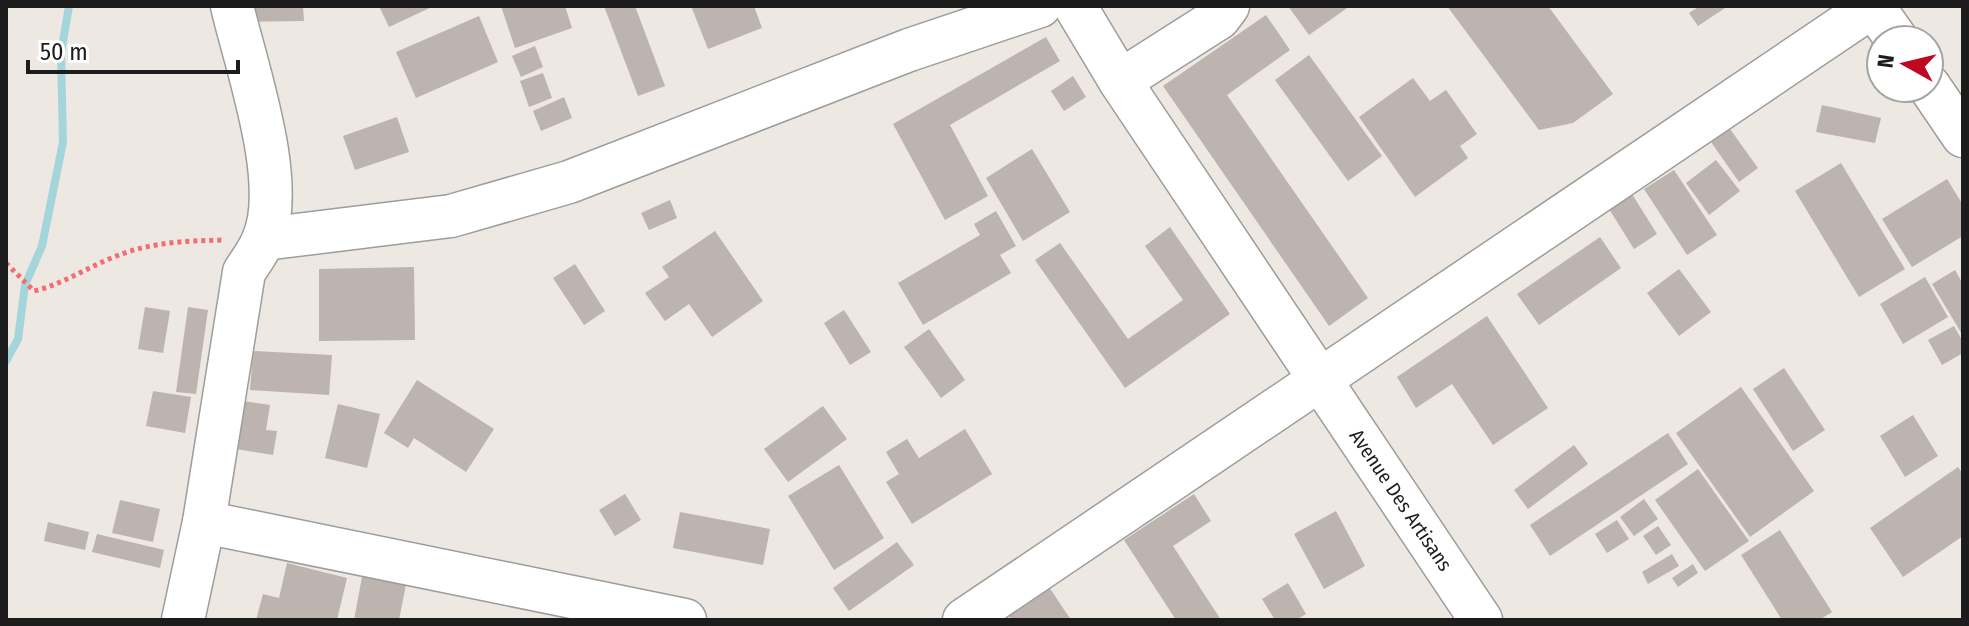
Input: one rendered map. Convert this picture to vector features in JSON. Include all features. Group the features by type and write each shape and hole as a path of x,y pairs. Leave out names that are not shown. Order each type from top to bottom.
{"street":[{"path":"183,620 204,522 244,272 264,239 270,212 271,167 232,6"},
{"path":"264,239 451,216 569,182 909,50 1040,6"},
{"name":"Avenue Des Artisans","path":"1075,6 1120,81 1481,620"},
{"path":"1120,81 1219,18 1228,6"},
{"path":"964,620 1873,6 1886,24"},
{"path":"1941,104 1963,136"},
{"path":"204,522 685,620"}],"path":[{"path":"6,263 34,291 54,286 115,256 161,242 264,239"}],"building":[{"path":"243,6 303,6 304,21 243,22"},
{"path":"379,6 434,6 389,27"},
{"path":"501,6 565,6 572,28 515,48"},
{"path":"604,6 635,6 665,86 638,96"},
{"path":"691,6 754,6 762,28 708,49"},
{"path":"1288,6 1350,6 1309,35"},
{"path":"1447,6 1548,6 1613,94 1573,123 1539,130"},
{"path":"1700,6 1725,8 1698,26 1689,13"},
{"path":"1266,15 1290,50 1227,95 1368,298 1329,326 1163,86"},
{"path":"479,16 498,62 416,98 396,52"},
{"path":"1046,37 1060,61 950,125 988,196 945,220 893,124"},
{"path":"535,46 543,67 521,77 512,56"},
{"path":"1309,55 1382,156 1348,181 1275,80"},
{"path":"543,73 552,98 529,107 520,81"},
{"path":"1073,76 1086,97 1064,111 1051,91"},
{"path":"1413,78 1430,101 1446,90 1477,134 1460,146 1468,158 1415,197 1359,117"},
{"path":"564,97 572,118 541,131 533,111"},
{"path":"1822,105 1881,118 1875,143 1816,132"},
{"path":"397,117 409,152 355,170 343,136"},
{"path":"1730,129 1758,168 1739,182 1711,142"},
{"path":"1032,149 1070,212 1023,241 986,178"},
{"path":"1716,160 1740,191 1709,215 1686,183"},
{"path":"1841,163 1905,269 1859,297 1795,191"},
{"path":"1674,170 1717,235 1687,255 1644,189"},
{"path":"1947,179 1963,205 1963,236 1912,267 1882,219"},
{"path":"1632,194 1657,234 1634,249 1609,209"},
{"path":"670,200 677,218 649,230 641,213"},
{"path":"996,211 1016,246 1000,255 1011,273 923,325 898,283 980,235 974,224"},
{"path":"1170,227 1230,314 1125,388 1035,260 1060,243 1128,339 1183,300 1145,246"},
{"path":"715,231 763,301 712,337 689,304 665,321 645,293 669,277 662,267"},
{"path":"1600,237 1621,268 1539,325 1517,294"},
{"path":"575,264 605,311 584,325 553,278"},
{"path":"414,267 415,340 319,341 319,269"},
{"path":"1679,269 1711,312 1679,336 1647,293"},
{"path":"1955,270 1963,284 1963,336 1932,284"},
{"path":"1925,277 1948,317 1903,344 1880,304"},
{"path":"145,307 170,311 163,353 138,349"},
{"path":"188,307 208,310 196,394 176,392"},
{"path":"844,310 871,352 850,365 824,323"},
{"path":"1487,316 1548,408 1493,445 1452,384 1416,408 1397,377"},
{"path":"1954,326 1963,342 1963,353 1942,365 1928,340"},
{"path":"929,329 965,380 941,398 904,347"},
{"path":"253,351 332,355 329,395 250,390"},
{"path":"1784,368 1825,430 1793,451 1753,389"},
{"path":"417,380 494,429 466,472 414,438 408,448 384,433"},
{"path":"1741,387 1814,491 1750,537 1676,433"},
{"path":"153,391 191,397 185,433 146,426"},
{"path":"237,400 270,405 266,430 277,431 273,455 229,448"},
{"path":"338,404 380,414 367,468 325,458"},
{"path":"823,406 847,439 788,482 764,449"},
{"path":"1913,415 1938,456 1905,477 1880,436"},
{"path":"965,429 992,474 912,524 886,482 899,474 886,452 907,439 919,458"},
{"path":"1668,433 1688,464 1550,556 1530,525"},
{"path":"1574,445 1588,464 1528,509 1514,490"},
{"path":"839,465 884,538 834,570 788,496"},
{"path":"1958,467 1963,474 1963,536 1903,577 1870,528"},
{"path":"1698,469 1749,541 1705,571 1655,500"},
{"path":"625,494 641,520 615,536 599,510"},
{"path":"1194,494 1211,521 1173,546 1221,620 1176,620 1124,540"},
{"path":"1644,499 1658,519 1634,536 1620,517"},
{"path":"120,500 160,509 153,542 112,533"},
{"path":"1336,511 1365,566 1324,589 1294,534"},
{"path":"680,512 770,529 763,565 673,548"},
{"path":"1617,520 1629,539 1607,553 1595,534"},
{"path":"48,522 89,532 85,550 44,541"},
{"path":"1658,526 1671,545 1656,555 1643,536"},
{"path":"1780,530 1832,612 1819,620 1782,620 1741,555"},
{"path":"97,534 164,550 160,568 92,552"},
{"path":"897,542 914,565 849,611 833,588"},
{"path":"1672,554 1679,566 1648,584 1642,572"},
{"path":"365,561 409,569 399,620 354,620"},
{"path":"287,563 347,578 337,620 256,620 263,594 279,598"},
{"path":"1693,564 1698,573 1678,587 1672,578"},
{"path":"1288,583 1306,614 1296,620 1275,620 1262,599"},
{"path":"1047,584 1071,620 1011,620 1006,611"}],"waterway":[{"path":"6,361 18,339 25,285 42,246 63,142 61,53 69,6"}]}
